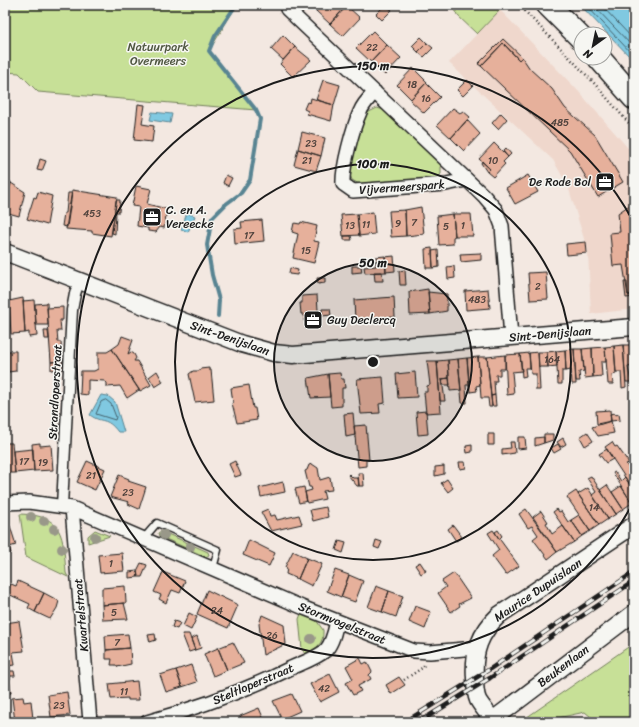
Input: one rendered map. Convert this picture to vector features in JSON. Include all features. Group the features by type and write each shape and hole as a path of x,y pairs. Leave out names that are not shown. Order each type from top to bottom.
{"highway":[{"path":"548,5 573,30"},
{"path":"607,66 634,98"}],"street":[{"name":"Vijvermeerspark","path":"287,9 496,210 502,226 511,337"},
{"name":"Vijvermeerspark","path":"375,92 363,106 358,117 342,174 344,184 353,191 446,184 466,180"},
{"name":"Sint-Denijslaan","path":"5,252 254,349 279,354 330,353 634,327"},
{"name":"Strandloperstraat","path":"67,507 72,310 74,294 80,281"},
{"name":"Stormvogelstraat","path":"5,503 29,502 67,507 144,538 337,621 414,651 430,652 476,648"},
{"name":"Kwartelstraat","path":"67,507 90,722"},
{"name":"Maurice Dupuislaan","path":"492,721 478,700 474,668 476,648 481,635 488,625 499,615 634,525"},
{"name":"Beukenlaan","path":"492,721 634,614"},
{"name":"Steltloperstraat","path":"147,722 222,698 259,684 314,657 326,649 332,639 337,621"}],"lane":[{"path":"144,538 156,523 177,532 218,550 213,568"}],"path":[{"path":"519,5 593,82 634,129"},
{"path":"404,680 422,668 430,652"}],"shaded area":[{"path":"500,10 580,93 634,155 634,309 591,314 588,252 568,186 553,160 449,63"}],"green space":[{"name":"Natuurpark Overmeers","path":"5,5 237,5 209,51 256,110 38,92 19,73 5,72"},
{"path":"454,5 502,5 500,10 477,34 457,15"},
{"path":"377,108 388,111 441,163 441,174 435,180 359,184 352,180 349,173 360,127 367,113"},
{"path":"20,514 34,515 45,518 53,523 62,538 66,573 68,577 26,557"},
{"path":"95,530 110,536 88,543 88,536"},
{"path":"161,531 208,552 209,555 206,557 159,536 158,533"},
{"path":"301,614 316,620 323,630 322,639 319,645 305,654 302,649 299,619"},
{"path":"634,643 634,722 597,722 585,712 539,722 520,722"}],"water":[{"path":"580,5 634,5 634,61 613,39 613,26 600,26"},
{"path":"152,112 172,114 170,123 150,120"},
{"path":"187,213 195,216 188,232 181,229"},
{"path":"101,395 108,396 115,402 124,432 118,432 107,422 94,418 90,415"}],"building":[{"path":"322,5 347,5 330,24 316,11"},
{"path":"385,5 392,10 382,20 376,14"},
{"path":"347,6 360,18 343,36 330,24"},
{"path":"373,31 387,45 371,62 356,48"},
{"path":"283,35 295,47 283,60 271,49"},
{"path":"421,37 427,43 418,52 412,46"},
{"path":"503,39 522,57 519,60 503,43 481,66 478,64"},
{"path":"427,43 433,48 424,57 418,52"},
{"path":"503,43 519,60 522,57 530,69 552,89 565,108 595,135 623,182 598,197 570,151 481,66"},
{"path":"387,45 401,58 385,75 371,62"},
{"path":"295,47 311,60 293,77 280,64"},
{"path":"413,68 427,82 411,99 397,85"},
{"path":"323,80 340,85 334,105 316,100"},
{"path":"467,80 473,86 463,96 457,90"},
{"path":"426,83 440,97 424,113 410,100"},
{"path":"311,98 334,105 331,121 307,114 308,111 304,109 307,102 310,103"},
{"path":"138,104 145,105 142,124 154,126 152,142 134,140"},
{"path":"453,108 460,113 463,111 470,117 451,138 437,125"},
{"path":"501,113 507,119 498,129 492,123"},
{"path":"467,120 480,134 464,151 451,138"},
{"path":"302,132 325,138 321,156 298,149"},
{"path":"494,143 508,157 503,162 505,164 493,177 487,172 490,169 479,159"},
{"path":"506,148 511,154 508,157 503,151"},
{"path":"298,149 321,156 316,171 294,165"},
{"path":"40,159 46,161 42,171 37,170"},
{"path":"482,161 490,169 487,172 481,163"},
{"path":"226,175 232,178 228,186 223,183"},
{"path":"528,175 538,192 515,204 506,188"},
{"path":"5,180 11,182 5,201"},
{"path":"11,183 25,192 19,216 5,212 5,201"},
{"path":"136,186 151,189 147,204 167,209 164,228 160,227 156,232 148,231 148,228 137,226 139,207 132,206"},
{"path":"72,190 117,197 111,236 92,233 92,231 66,229"},
{"path":"38,192 52,196 47,225 27,219 34,197 36,198"},
{"path":"68,193 72,193 67,227 62,226 64,213 66,213"},
{"path":"116,200 120,200 119,212 116,212 115,234 112,233"},
{"path":"634,202 634,295 628,295 623,265 613,266 610,233 620,232 618,213"},
{"path":"421,207 424,234 406,236 405,210"},
{"path":"405,210 406,236 391,237 389,211"},
{"path":"373,212 375,234 359,236 357,214"},
{"path":"357,214 359,235 343,236 341,215"},
{"path":"453,214 455,236 453,237 453,244 439,245 437,216"},
{"path":"453,214 471,214 473,236 455,236"},
{"path":"262,220 264,241 235,244 234,229 242,228 241,222"},
{"path":"301,222 317,226 314,241 319,242 314,263 293,258 298,234 292,232 294,223 300,224"},
{"path":"344,236 351,236 352,240 344,240"},
{"path":"586,242 587,253 567,255 566,244"},
{"path":"432,248 433,268 426,268 425,249"},
{"path":"438,250 439,267 433,268 432,251"},
{"path":"481,253 481,260 461,262 460,254"},
{"path":"385,256 386,272 365,273 364,267 376,266 376,257"},
{"path":"394,256 395,271 386,272 385,257"},
{"path":"352,266 361,266 362,272 352,273"},
{"path":"454,266 455,278 448,279 447,267"},
{"path":"290,268 298,270 297,275 289,274"},
{"path":"405,270 406,285 400,285 399,271"},
{"path":"374,272 382,272 383,281 375,281"},
{"path":"546,272 548,299 530,300 528,273"},
{"path":"317,278 325,278 325,283 318,284"},
{"path":"624,282 627,282 628,295 634,295 634,297 626,298"},
{"path":"428,289 430,314 410,315 409,292"},
{"path":"488,289 490,308 466,310 465,291"},
{"path":"428,292 447,294 447,311 430,314"},
{"path":"317,295 319,325 308,326 307,322 304,321 303,314 301,314 300,303 302,303 302,296"},
{"path":"394,297 395,317 355,320 354,300"},
{"path":"23,298 25,333 11,334 9,301"},
{"path":"34,300 37,336 29,337 29,332 25,333 23,301"},
{"path":"47,303 48,325 36,325 35,304"},
{"path":"63,307 63,320 60,320 61,331 57,331 58,342 61,342 62,361 51,362 47,308"},
{"path":"322,309 330,309 331,315 322,316"},
{"path":"44,331 48,331 49,339 45,339"},
{"path":"122,336 133,340 128,354 131,352 134,354 136,358 134,361 137,361 151,385 140,391 112,349 119,344"},
{"path":"634,344 634,372 632,345"},
{"path":"623,345 626,387 622,388 621,372 616,372 614,346"},
{"path":"623,345 632,345 634,366 628,367 631,382 626,382"},
{"path":"614,346 616,374 612,375 613,384 608,384 605,347"},
{"path":"605,347 606,362 601,362 602,376 593,377 592,348"},
{"path":"592,348 593,377 585,378 582,349"},
{"path":"112,349 139,390 127,398 120,386 107,387 107,383 105,381 88,380 88,395 80,394 81,371 94,371 98,369 98,352 107,352"},
{"path":"574,349 582,349 584,371 579,372 580,381 576,381"},
{"path":"574,349 576,384 572,384 571,370 566,371 565,350"},
{"path":"565,350 566,371 562,371 562,384 558,384 556,351"},
{"path":"8,351 16,351 16,371 8,372"},
{"path":"556,351 557,366 548,367 547,352"},
{"path":"538,352 547,352 548,367 539,367"},
{"path":"538,352 540,390 536,390 536,374 531,374 529,353"},
{"path":"529,353 530,368 525,368 526,376 522,377 520,354"},
{"path":"520,354 522,371 512,372 514,394 507,395 505,355"},
{"path":"505,355 505,369 500,369 500,375 496,375 497,381 494,381 495,395 491,396 487,357"},
{"path":"478,357 480,385 476,386 477,391 470,392 467,358"},
{"path":"478,357 487,357 492,407 489,407 488,398 481,398"},
{"path":"467,358 469,385 466,385 467,403 462,403 458,359"},
{"path":"458,359 461,390 450,391 448,360"},
{"path":"448,360 449,378 442,379 445,401 440,401 437,361"},
{"path":"62,361 63,369 51,370 51,362"},
{"path":"427,361 437,361 441,412 426,413 424,392 427,392 427,386 430,385"},
{"path":"209,368 209,370 211,370 214,400 195,402 189,374 193,371"},
{"path":"157,371 163,382 155,387 149,377"},
{"path":"415,372 417,397 398,398 396,374"},
{"path":"340,373 341,379 344,379 345,388 342,388 342,406 331,407 328,374"},
{"path":"328,374 330,397 311,398 308,378"},
{"path":"383,377 385,403 379,404 380,413 361,414 357,379"},
{"path":"449,378 450,385 443,385 442,379"},
{"path":"249,385 253,408 255,408 257,420 237,423 232,403 231,388"},
{"path":"495,395 496,406 492,406 491,396"},
{"path":"610,410 611,421 597,424 596,411"},
{"path":"426,411 428,434 418,435 416,412"},
{"path":"353,413 355,435 346,437 344,414"},
{"path":"614,413 615,415 619,414 620,420 611,421 610,414"},
{"path":"611,421 614,433 598,436 592,427"},
{"path":"366,425 369,460 366,460 366,466 358,467 354,426"},
{"path":"587,432 593,441 585,446 580,437"},
{"path":"488,434 494,434 494,445 488,445"},
{"path":"544,434 553,434 553,440 544,443"},
{"path":"518,437 525,437 526,448 518,449"},
{"path":"544,437 544,443 535,446 535,438"},
{"path":"563,438 566,444 561,447 557,442"},
{"path":"510,442 514,442 515,453 502,455 502,449 511,448"},
{"path":"612,442 615,447 617,446 629,463 626,464 628,467 631,466 634,470 634,491 605,447"},
{"path":"5,443 12,443 15,473 5,473"},
{"path":"40,443 40,446 51,445 53,470 34,471 32,444"},
{"path":"558,444 561,449 554,453 551,448"},
{"path":"472,445 472,452 467,453 466,446"},
{"path":"33,449 34,471 15,473 13,451"},
{"path":"607,449 613,459 606,463 599,454"},
{"path":"87,461 105,469 95,490 77,482"},
{"path":"235,461 241,475 235,477 229,464"},
{"path":"459,462 465,462 466,468 460,469"},
{"path":"312,464 318,468 320,480 330,477 332,490 323,491 325,499 307,503 305,492 312,490 311,487 309,487 305,471 309,465"},
{"path":"444,466 444,474 435,476 435,467"},
{"path":"615,472 621,481 625,477 634,491 632,503 613,473"},
{"path":"358,473 363,473 364,486 359,486"},
{"path":"349,474 353,478 358,478 359,486 357,486 348,475"},
{"path":"119,475 129,479 128,481 146,487 139,509 128,504 129,502 110,497"},
{"path":"591,476 616,514 608,519 592,495 596,492 587,478"},
{"path":"447,479 453,488 448,492 441,483"},
{"path":"283,482 285,492 261,497 259,488"},
{"path":"607,485 623,509 616,514 600,490"},
{"path":"621,486 632,503 623,509 612,492"},
{"path":"304,487 307,501 299,503 295,489"},
{"path":"588,488 608,519 599,525 578,494"},
{"path":"576,491 599,525 590,531 567,497"},
{"path":"326,507 328,517 313,521 310,510"},
{"path":"268,509 270,516 275,515 277,520 299,515 302,524 271,531 261,512"},
{"path":"526,509 557,552 548,559 533,539 538,535 532,526 528,528 519,514"},
{"path":"557,509 559,512 561,511 568,522 571,520 582,536 574,542 553,512"},
{"path":"541,511 548,522 546,523 552,534 563,526 574,542 557,552 533,517"},
{"path":"579,515 590,531 582,536 571,520"},
{"path":"453,525 462,537 456,541 448,529"},
{"path":"10,526 16,545 9,547 11,553 5,555 5,527"},
{"path":"493,530 519,566 506,575 492,556 499,550 488,533"},
{"path":"498,530 502,536 499,539 495,532"},
{"path":"249,540 275,553 269,566 243,555"},
{"path":"376,540 382,542 379,549 374,547"},
{"path":"339,541 346,543 343,553 336,550"},
{"path":"293,551 307,558 298,579 286,574 287,568 285,567"},
{"path":"122,553 124,571 100,573 98,555"},
{"path":"307,558 322,564 312,586 298,579"},
{"path":"420,562 426,571 421,574 415,565"},
{"path":"141,563 147,565 142,577 138,577 137,571"},
{"path":"335,570 349,575 341,597 327,591"},
{"path":"137,571 138,577 129,578 129,572"},
{"path":"163,572 185,581 180,593 172,590 166,603 159,599 161,595 154,592"},
{"path":"454,573 471,598 459,604 460,606 451,612 438,593 446,587 442,581"},
{"path":"349,575 363,581 355,602 341,597"},
{"path":"18,581 44,593 35,612 28,608 30,604 6,593 11,584 16,586"},
{"path":"125,586 126,603 102,605 102,588"},
{"path":"376,586 389,591 382,612 368,607"},
{"path":"207,590 238,605 228,628 197,614"},
{"path":"389,591 403,596 396,617 382,612"},
{"path":"44,593 59,601 57,608 50,619 35,612"},
{"path":"124,603 128,619 103,620 102,605"},
{"path":"415,606 431,612 425,629 409,622"},
{"path":"189,613 197,617 191,630 183,626"},
{"path":"262,615 284,625 286,644 263,655 259,624"},
{"path":"19,621 24,651 13,652 15,665 5,666 5,655 9,655 10,652 7,652 5,647 5,623"},
{"path":"174,621 180,623 177,629 172,627"},
{"path":"128,634 130,648 106,650 105,636"},
{"path":"155,634 156,640 150,642 148,635"},
{"path":"182,634 189,634 195,650 189,652"},
{"path":"197,636 201,648 195,650 191,639"},
{"path":"233,642 244,663 227,670 218,648"},
{"path":"130,648 131,664 117,667 116,665 111,665 112,659 106,659 106,650"},
{"path":"218,648 227,670 213,676 204,654"},
{"path":"360,658 363,664 367,662 372,672 369,675 371,679 358,686 361,691 353,695 346,683 353,679 346,666"},
{"path":"191,665 197,682 182,687 176,670"},
{"path":"176,670 182,687 166,692 160,675"},
{"path":"5,671 14,671 15,676 10,676 10,679 5,680"},
{"path":"330,674 339,692 320,702 310,684"},
{"path":"399,677 405,685 391,694 386,685"},
{"path":"9,679 11,693 5,694 5,680"},
{"path":"137,681 139,700 128,700 128,698 111,699 109,684"},
{"path":"67,692 70,715 51,717 48,695"},
{"path":"292,694 300,711 282,719 273,701"},
{"path":"23,697 24,702 31,701 33,719 15,722 12,698"},
{"path":"259,708 265,722 242,722 240,716"}],"waterway":[{"path":"218,316 219,300 212,275 207,245 212,218 226,204 241,193 250,180 260,119 256,110 209,51 215,36 236,5"}],"railway":[{"path":"405,722 490,669 634,572"},
{"path":"419,722 490,678 634,581"}],"place":[{"name":"De Rode Bol","path":"605,182"},
{"name":"C. en A. Vereecke","path":"152,217"},
{"name":"Guy Declercq","path":"313,320"}]}
